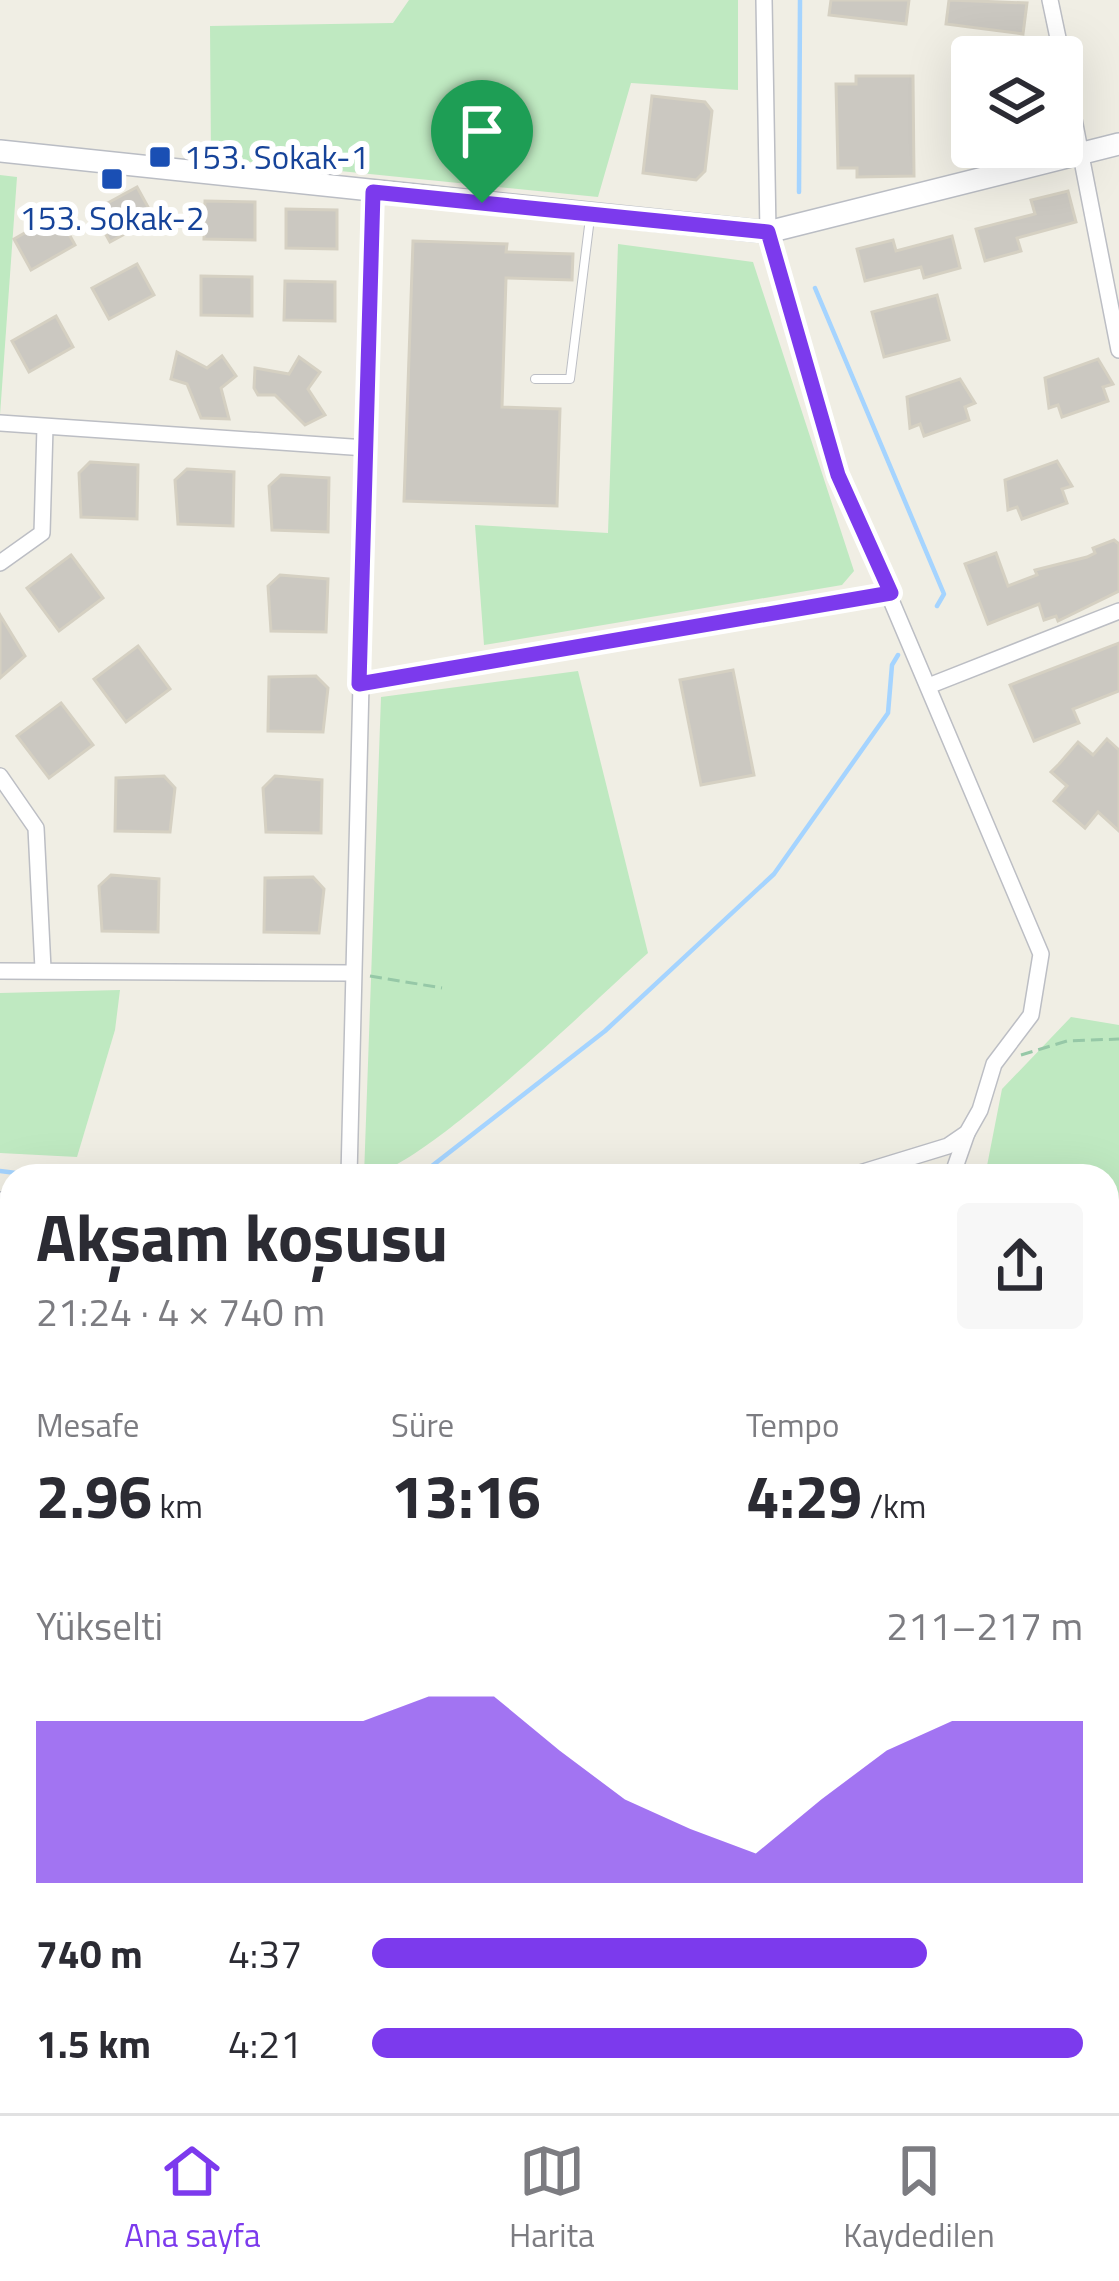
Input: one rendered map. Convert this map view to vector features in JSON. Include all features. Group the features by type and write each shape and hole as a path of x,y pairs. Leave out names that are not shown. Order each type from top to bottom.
{"street":[{"path":"764,0 768,232 838,475 931,685 1041,954 1031,1015 994,1064 956,1164"},
{"path":"1050,0 1058,36"},
{"path":"1083,154 1119,144"},
{"path":"0,151 768,232 1026,168"},
{"path":"1083,159 1119,350"},
{"path":"349,1164 350,973 373,192"},
{"path":"0,423 366,448"},
{"path":"0,563 42,533 45,427"},
{"path":"359,684 891,593"},
{"path":"931,685 1119,611"},
{"path":"0,776 36,828 43,969"},
{"path":"0,971 350,973"},
{"path":"889,1164 947,1146 967,1132"}],"lane":[{"path":"535,379 570,379 591,214"}],"path":[{"path":"350,973 442,988"},
{"path":"994,1064 1067,1041 1119,1039"}],"green space":[{"path":"409,0 738,0 738,90 631,83 598,197 211,158 210,26 393,23"},
{"path":"0,175 17,177 0,415"},
{"path":"618,244 753,262 854,571 842,585 484,645 475,525 608,533"},
{"path":"578,671 648,953 551,1042 424,1147 396,1164 364,1164 381,697"},
{"path":"120,990 115,1030 77,1157 0,1153 0,993"},
{"path":"1071,1017 1119,1025 1119,1164 987,1164 1002,1089"}],"building":[{"path":"831,0 909,0 906,24 829,15"},
{"path":"949,0 1027,3 1023,34 946,24"},
{"path":"856,76 913,76 914,176 857,177 857,168 838,168 836,84 856,84"},
{"path":"652,96 705,102 712,111 705,171 696,180 643,173"},
{"path":"137,187 154,218 110,242 93,211"},
{"path":"1068,191 1076,222 1017,238 1021,251 985,261 976,229 1035,214 1031,200"},
{"path":"205,201 255,202 255,240 204,239"},
{"path":"286,209 337,210 337,249 286,248"},
{"path":"58,214 75,245 31,270 14,239"},
{"path":"952,236 960,268 924,278 921,267 865,281 857,249 893,240 896,251"},
{"path":"413,241 507,244 506,252 573,254 572,280 506,278 502,407 560,409 557,506 404,501"},
{"path":"137,264 154,295 109,319 92,288"},
{"path":"201,276 252,277 252,316 201,315"},
{"path":"285,281 335,282 335,321 284,320"},
{"path":"937,295 949,340 884,357 872,312"},
{"path":"56,316 73,347 29,372 12,341"},
{"path":"177,352 207,368 222,356 236,376 221,388 229,419 201,418 187,384 171,379"},
{"path":"299,357 320,372 308,389 325,415 305,425 275,395 258,395 254,388 255,368 289,374"},
{"path":"1098,359 1113,384 1103,387 1108,401 1062,417 1058,405 1049,408 1045,378"},
{"path":"960,379 975,403 965,407 969,420 924,436 920,424 910,428 907,397"},
{"path":"1057,461 1072,486 1062,489 1067,503 1022,519 1017,507 1008,510 1005,480"},
{"path":"90,462 138,465 137,519 81,517 79,473"},
{"path":"187,469 234,472 233,526 178,524 175,480"},
{"path":"281,475 329,478 328,532 272,530 269,486"},
{"path":"1114,540 1119,544 1119,591 1058,621 1056,616 1044,620 1039,604 988,624 965,564 996,553 1008,586 1037,575 1035,570 1087,557 1095,553 1093,548"},
{"path":"71,555 103,598 59,631 27,588"},
{"path":"280,575 328,579 326,632 271,631 268,586"},
{"path":"0,615 25,656 0,678"},
{"path":"1119,643 1119,691 1073,709 1079,723 1034,741 1010,685"},
{"path":"138,646 170,689 126,722 94,679"},
{"path":"733,670 754,775 701,785 680,680"},
{"path":"316,676 328,688 323,732 268,731 269,677"},
{"path":"61,703 93,745 49,778 17,736"},
{"path":"1107,739 1119,750 1119,831 1098,812 1085,828 1054,801 1067,786 1051,772 1078,742 1093,755"},
{"path":"164,776 175,788 170,832 115,831 116,778"},
{"path":"275,776 322,780 321,833 266,832 263,788"},
{"path":"111,875 159,879 158,932 102,931 99,886"},
{"path":"313,877 324,889 319,933 264,932 265,878"}],"waterway":[{"path":"799,192 800,0"},
{"path":"815,288 944,594 937,606"},
{"path":"434,1164 605,1031 774,874 888,713 892,665 898,655"}],"place":[{"name":"153. Sokak-1","path":"160,157"},
{"name":"153. Sokak-2","path":"112,179"}],"route":[{"path":"373,192 482,203 768,232 838,475 891,593 359,684 373,192"}]}
